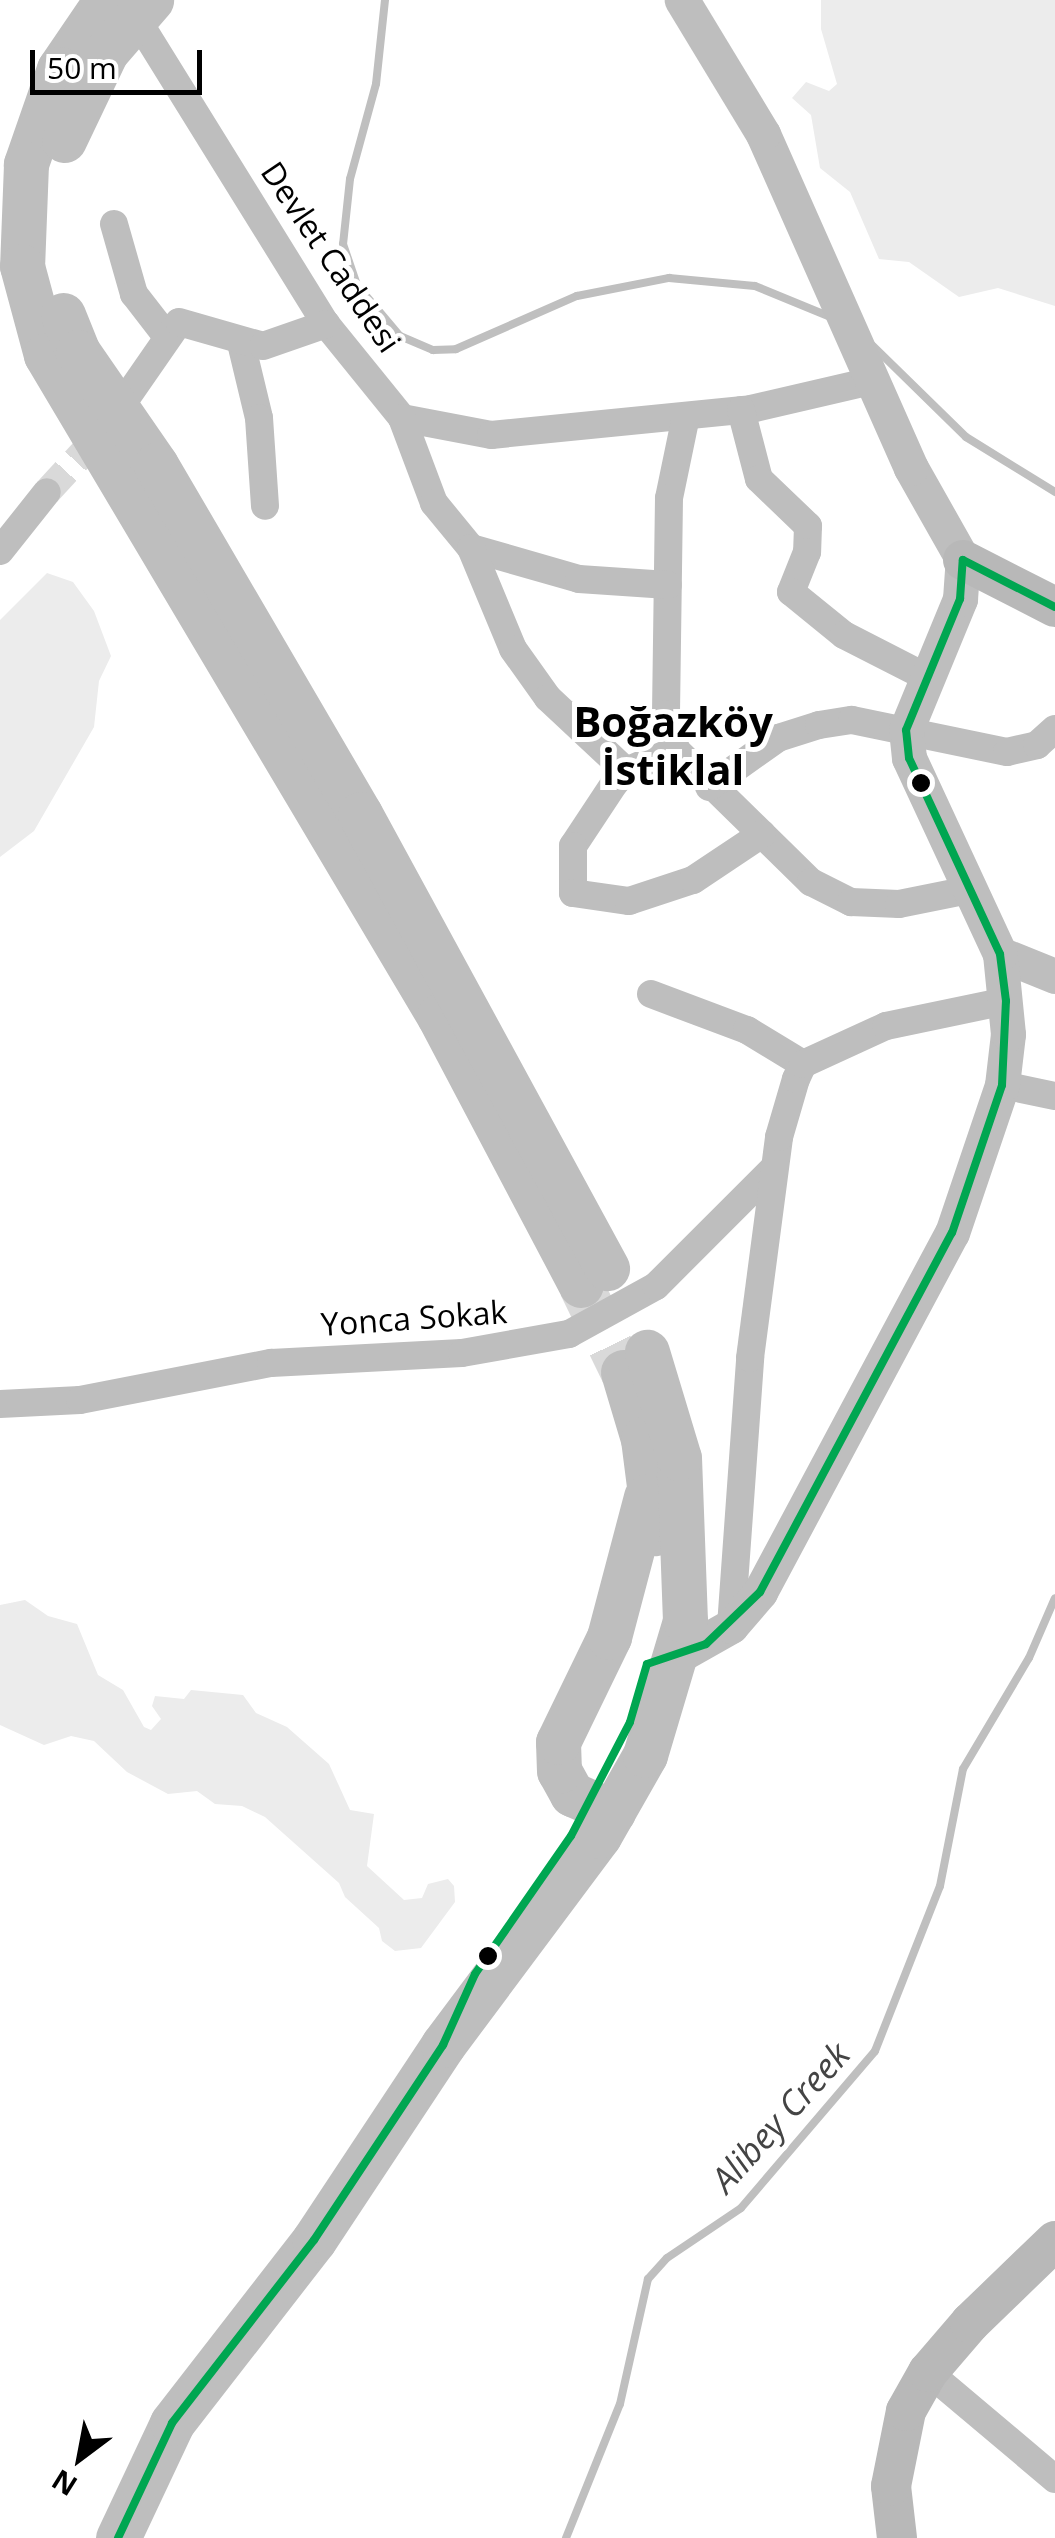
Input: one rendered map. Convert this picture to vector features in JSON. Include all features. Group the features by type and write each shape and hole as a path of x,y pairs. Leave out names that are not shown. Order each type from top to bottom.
{"main road":[{"path":"106,0 59,69 26,164 22,266 35,326 71,401 150,521 594,1276 360,814 156,465 78,352 61,311 49,219 55,170 85,87 148,17"},
{"path":"973,580 1055,607"},
{"path":"118,2538 172,2423 314,2240 601,1810 644,1755 662,1660 635,1362 679,1458 685,1620 662,1660"},
{"path":"601,1810 560,1771 558,1742 620,1604 648,1478"},
{"path":"898,2538 892,2486 896,2442 928,2372 994,2297 1051,2252"}],"street":[{"path":"662,1660 731,1626 760,1592 952,1232 1002,1085 1006,1002 1000,954 909,758 906,730 926,677 973,580 867,372 764,134 682,0"},
{"name":"Devlet Caddesi","path":"148,17 326,324 402,418 434,503 470,548 513,648 548,698 626,772"},
{"path":"114,224 134,294 165,334"},
{"path":"127,397 165,334 186,322 240,343 278,344 326,324"},
{"path":"240,343 258,418 265,506"},
{"path":"402,418 491,435 686,416 741,410 867,372"},
{"path":"741,410 759,478 808,526 807,552 791,592 844,634 926,677"},
{"path":"686,416 668,498 666,714 676,750 709,788 810,882 851,902 899,904 969,890"},
{"path":"0,551 47,492"},
{"path":"470,548 579,579 668,585"},
{"path":"709,788 778,738 819,725 852,720 1007,752 1037,745 1055,729"},
{"path":"676,750 626,772 573,846 573,893 629,901 693,880 762,834"},
{"path":"1000,954 1050,975"},
{"path":"731,1626 750,1358 774,1168 803,1064 886,1026 1006,1002 1017,986 1050,975"},
{"path":"651,994 747,1030 803,1064"},
{"path":"1002,1085 1055,1096"},
{"name":"Yonca Sokak","path":"0,1404 80,1400 271,1362 462,1353 569,1334 656,1286 774,1168"},
{"path":"928,2372 1055,2479"}],"shaded area":[{"path":"821,0 1055,0 1055,306 998,288 959,297 909,262 879,259 850,192 820,168 811,115 792,98 806,82 829,91 837,84 821,29"},
{"path":"47,573 73,582 94,611 111,656 99,681 94,727 34,831 0,857 0,620"},
{"path":"25,1600 48,1616 77,1624 98,1675 123,1690 144,1727 151,1730 161,1719 152,1706 155,1696 184,1699 191,1690 243,1695 256,1713 287,1727 329,1764 350,1810 374,1814 367,1866 404,1900 422,1898 428,1884 448,1879 454,1886 455,1902 421,1948 395,1951 382,1941 379,1928 345,1897 339,1883 265,1817 242,1806 215,1804 197,1791 168,1794 127,1772 94,1741 71,1736 44,1745 0,1725 0,1605"}],"waterway":[{"name":"Alibey Creek","path":"385,0 376,84 350,179 343,244 357,285 400,336 433,350 456,349 577,296 669,278 755,286 828,316"},
{"name":"Alibey Creek","path":"873,346 966,437 1055,492"},
{"name":"Alibey Creek","path":"566,2538 620,2404 648,2279 667,2258 741,2208 875,2051 940,1886 963,1769 1029,1658 1055,1598"}],"tunnel":[{"path":"47,492 103,431"},
{"path":"581,1285 623,1372"}],"transit line":[{"path":"963,560 1055,607"},
{"path":"118,2538 172,2423 314,2240 443,2045 475,1974 571,1836 630,1722 647,1664 706,1644 760,1592 952,1233 1002,1085 1006,1001 1000,954 909,758 906,730 960,599 963,560"}],"district":[{"name":"Boğazköy İstiklal","path":"673,745"}]}
